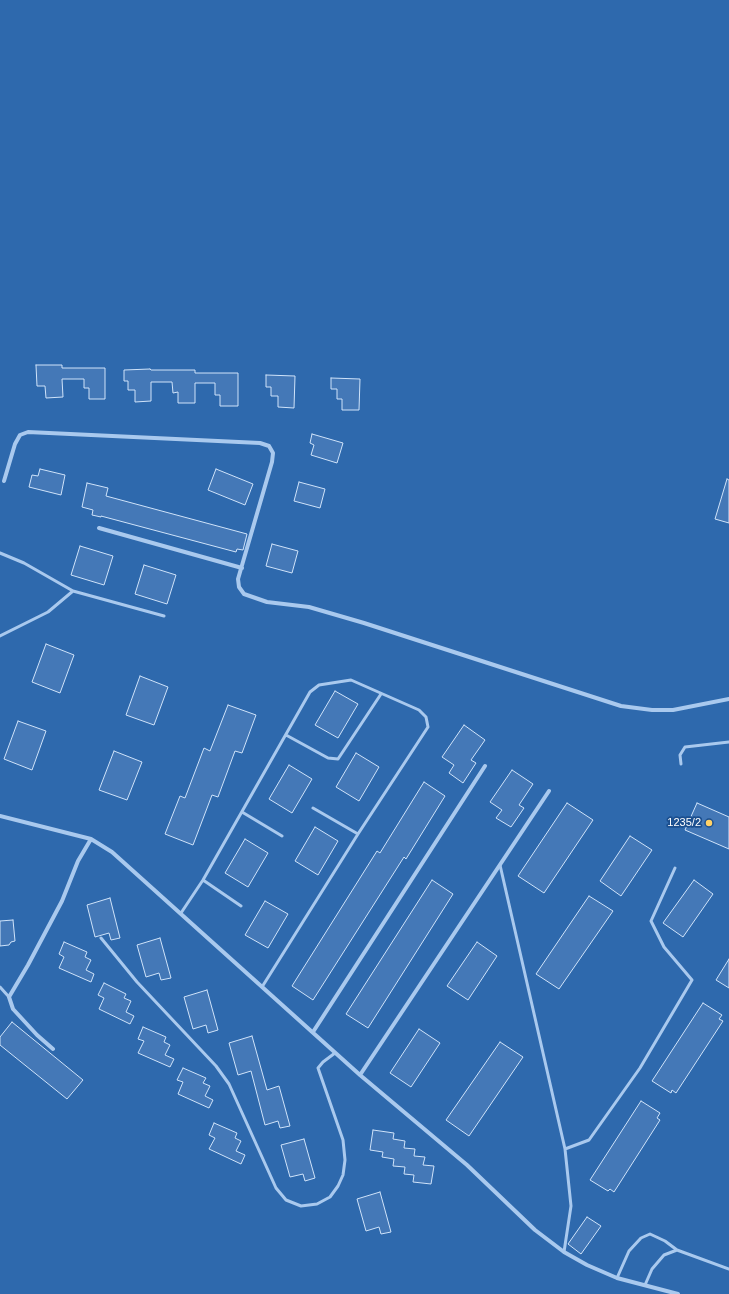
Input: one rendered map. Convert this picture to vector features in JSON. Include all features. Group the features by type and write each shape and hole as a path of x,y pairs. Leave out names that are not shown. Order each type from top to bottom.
{"street":[{"path":"4,481 15,444 20,435 28,432 260,443 269,446 273,453 272,462 238,579 239,587 244,594 267,602 309,607 621,706 652,710 673,710 729,698"},
{"path":"99,528 242,568"},
{"path":"313,1032 485,766"},
{"path":"360,1075 549,791"},
{"path":"0,816 91,839 112,852 335,1053 467,1165 535,1230 564,1252 587,1265 617,1278 678,1294"},
{"path":"53,1049 37,1035 13,1009 9,997 28,966 62,901 78,861 91,839"}],"lane":[{"path":"0,553 24,563 72,591 164,616"},
{"path":"0,636 48,612 72,591"},
{"path":"181,913 203,880 310,692 319,685 351,680 419,710 426,717 428,727 358,834 262,987"},
{"path":"286,735 328,758 338,759 381,694"},
{"path":"681,764 680,755 685,747 729,742"},
{"path":"313,808 358,834"},
{"path":"242,812 282,836"},
{"path":"500,865 565,1149 571,1206 564,1252"},
{"path":"565,1149 589,1140 640,1068 692,980 664,947 651,921 675,868"},
{"path":"203,880 241,906"},
{"path":"101,938 137,982 216,1066 229,1084 276,1188 286,1200 301,1206 317,1204 330,1198 343,1175 345,1160 343,1140 318,1068 335,1053"},
{"path":"0,987 9,997"},
{"path":"617,1278 629,1250 641,1238 650,1234 665,1241 677,1250 729,1270"},
{"path":"646,1285 652,1269 664,1255 677,1250"}],"shaded area":[{"path":"0,0 729,0 729,1294 0,1294"}],"building":[{"path":"36,365 62,365 62,368 105,368 105,399 89,399 89,388 84,388 84,379 62,379 63,397 46,398 45,386 37,386"},
{"path":"124,370 195,370 195,373 238,373 238,406 220,406 220,395 215,395 215,383 195,383 195,403 178,403 178,392 173,393 172,382 151,382 151,401 135,402 135,390 128,390 128,381 124,381"},
{"path":"266,375 295,376 294,408 278,407 278,396 271,396 271,387 266,387"},
{"path":"331,378 360,379 359,410 342,410 342,399 337,399 337,389 331,389"},
{"path":"312,434 343,443 337,463 311,455 314,445 310,443"},
{"path":"40,469 65,475 61,495 29,487 32,475 38,476"},
{"path":"216,469 253,484 245,505 208,490"},
{"path":"727,479 729,480 729,523 715,519"},
{"path":"299,482 325,489 320,508 294,501"},
{"path":"87,483 108,488 106,496 247,534 243,550 237,549 236,552 101,516 92,515 93,510 82,507"},
{"path":"272,544 298,551 292,573 266,566"},
{"path":"80,546 113,556 104,585 71,575"},
{"path":"144,565 176,575 167,604 135,594"},
{"path":"46,644 74,655 60,693 32,682"},
{"path":"140,676 168,687 154,725 126,715"},
{"path":"335,691 358,704 338,738 315,725"},
{"path":"228,705 256,715 242,753 235,751 218,797 212,795 193,845 165,834 180,796 185,798 204,748 210,751"},
{"path":"18,721 46,731 32,770 4,759"},
{"path":"464,725 485,740 471,760 476,763 463,783 449,773 454,765 442,757"},
{"path":"114,751 142,762 127,800 99,790"},
{"path":"356,753 379,767 359,801 336,787"},
{"path":"289,765 312,779 292,813 269,799"},
{"path":"512,770 533,784 519,805 524,808 511,827 496,818 502,810 490,802"},
{"path":"424,782 445,796 406,859 404,857 313,1000 292,986 377,851 380,853"},
{"path":"567,803 593,820 544,893 518,876"},
{"name":"1235/2","path":"697,803 729,817 729,849 685,830"},
{"path":"315,827 338,841 318,875 295,861"},
{"path":"630,836 652,850 621,896 600,881"},
{"path":"245,839 268,853 248,887 225,873"},
{"path":"432,880 453,894 368,1028 346,1014"},
{"path":"694,880 713,894 683,937 663,923"},
{"path":"589,896 613,911 559,989 536,974"},
{"path":"110,898 120,938 111,940 109,933 95,937 87,905"},
{"path":"265,901 288,914 268,948 245,935"},
{"path":"13,920 15,941 11,942 9,945 0,946 0,921"},
{"path":"160,938 171,978 161,980 159,973 146,977 137,945"},
{"path":"64,942 87,952 85,957 91,960 86,970 94,974 91,982 59,968 64,957 59,954"},
{"path":"477,942 497,956 468,1000 447,986"},
{"path":"729,959 729,988 716,980"},
{"path":"104,983 126,994 124,998 131,1001 126,1012 134,1016 130,1024 99,1009 104,998 98,995"},
{"path":"207,990 218,1030 208,1033 206,1025 193,1029 184,997"},
{"path":"703,1003 722,1015 719,1019 723,1021 676,1093 672,1090 671,1093 652,1081"},
{"path":"12,1022 83,1080 67,1099 0,1045 0,1037"},
{"path":"143,1027 166,1037 164,1042 170,1045 165,1055 174,1059 170,1067 138,1053 144,1041 138,1039"},
{"path":"419,1029 440,1043 411,1087 390,1073"},
{"path":"252,1036 267,1090 279,1086 290,1126 280,1128 278,1121 265,1125 251,1071 238,1075 229,1043"},
{"path":"500,1042 523,1057 469,1136 446,1120"},
{"path":"183,1068 206,1078 203,1083 210,1086 205,1096 213,1100 209,1108 178,1094 183,1082 177,1080"},
{"path":"641,1101 660,1113 657,1118 660,1120 614,1192 610,1189 608,1191 590,1180"},
{"path":"214,1123 237,1133 235,1138 241,1141 236,1151 245,1155 241,1164 209,1149 215,1138 209,1135"},
{"path":"373,1130 394,1133 393,1139 405,1141 404,1148 415,1149 414,1156 425,1157 423,1165 434,1166 431,1184 413,1182 414,1175 404,1174 405,1167 393,1166 394,1159 382,1157 383,1152 370,1150"},
{"path":"304,1139 315,1178 305,1181 303,1174 290,1177 281,1145"},
{"path":"380,1192 391,1232 381,1234 379,1227 366,1231 357,1199"},
{"path":"587,1217 601,1226 581,1254 568,1244"}],"place":[{"name":"1235/2","path":"709,823"}]}
